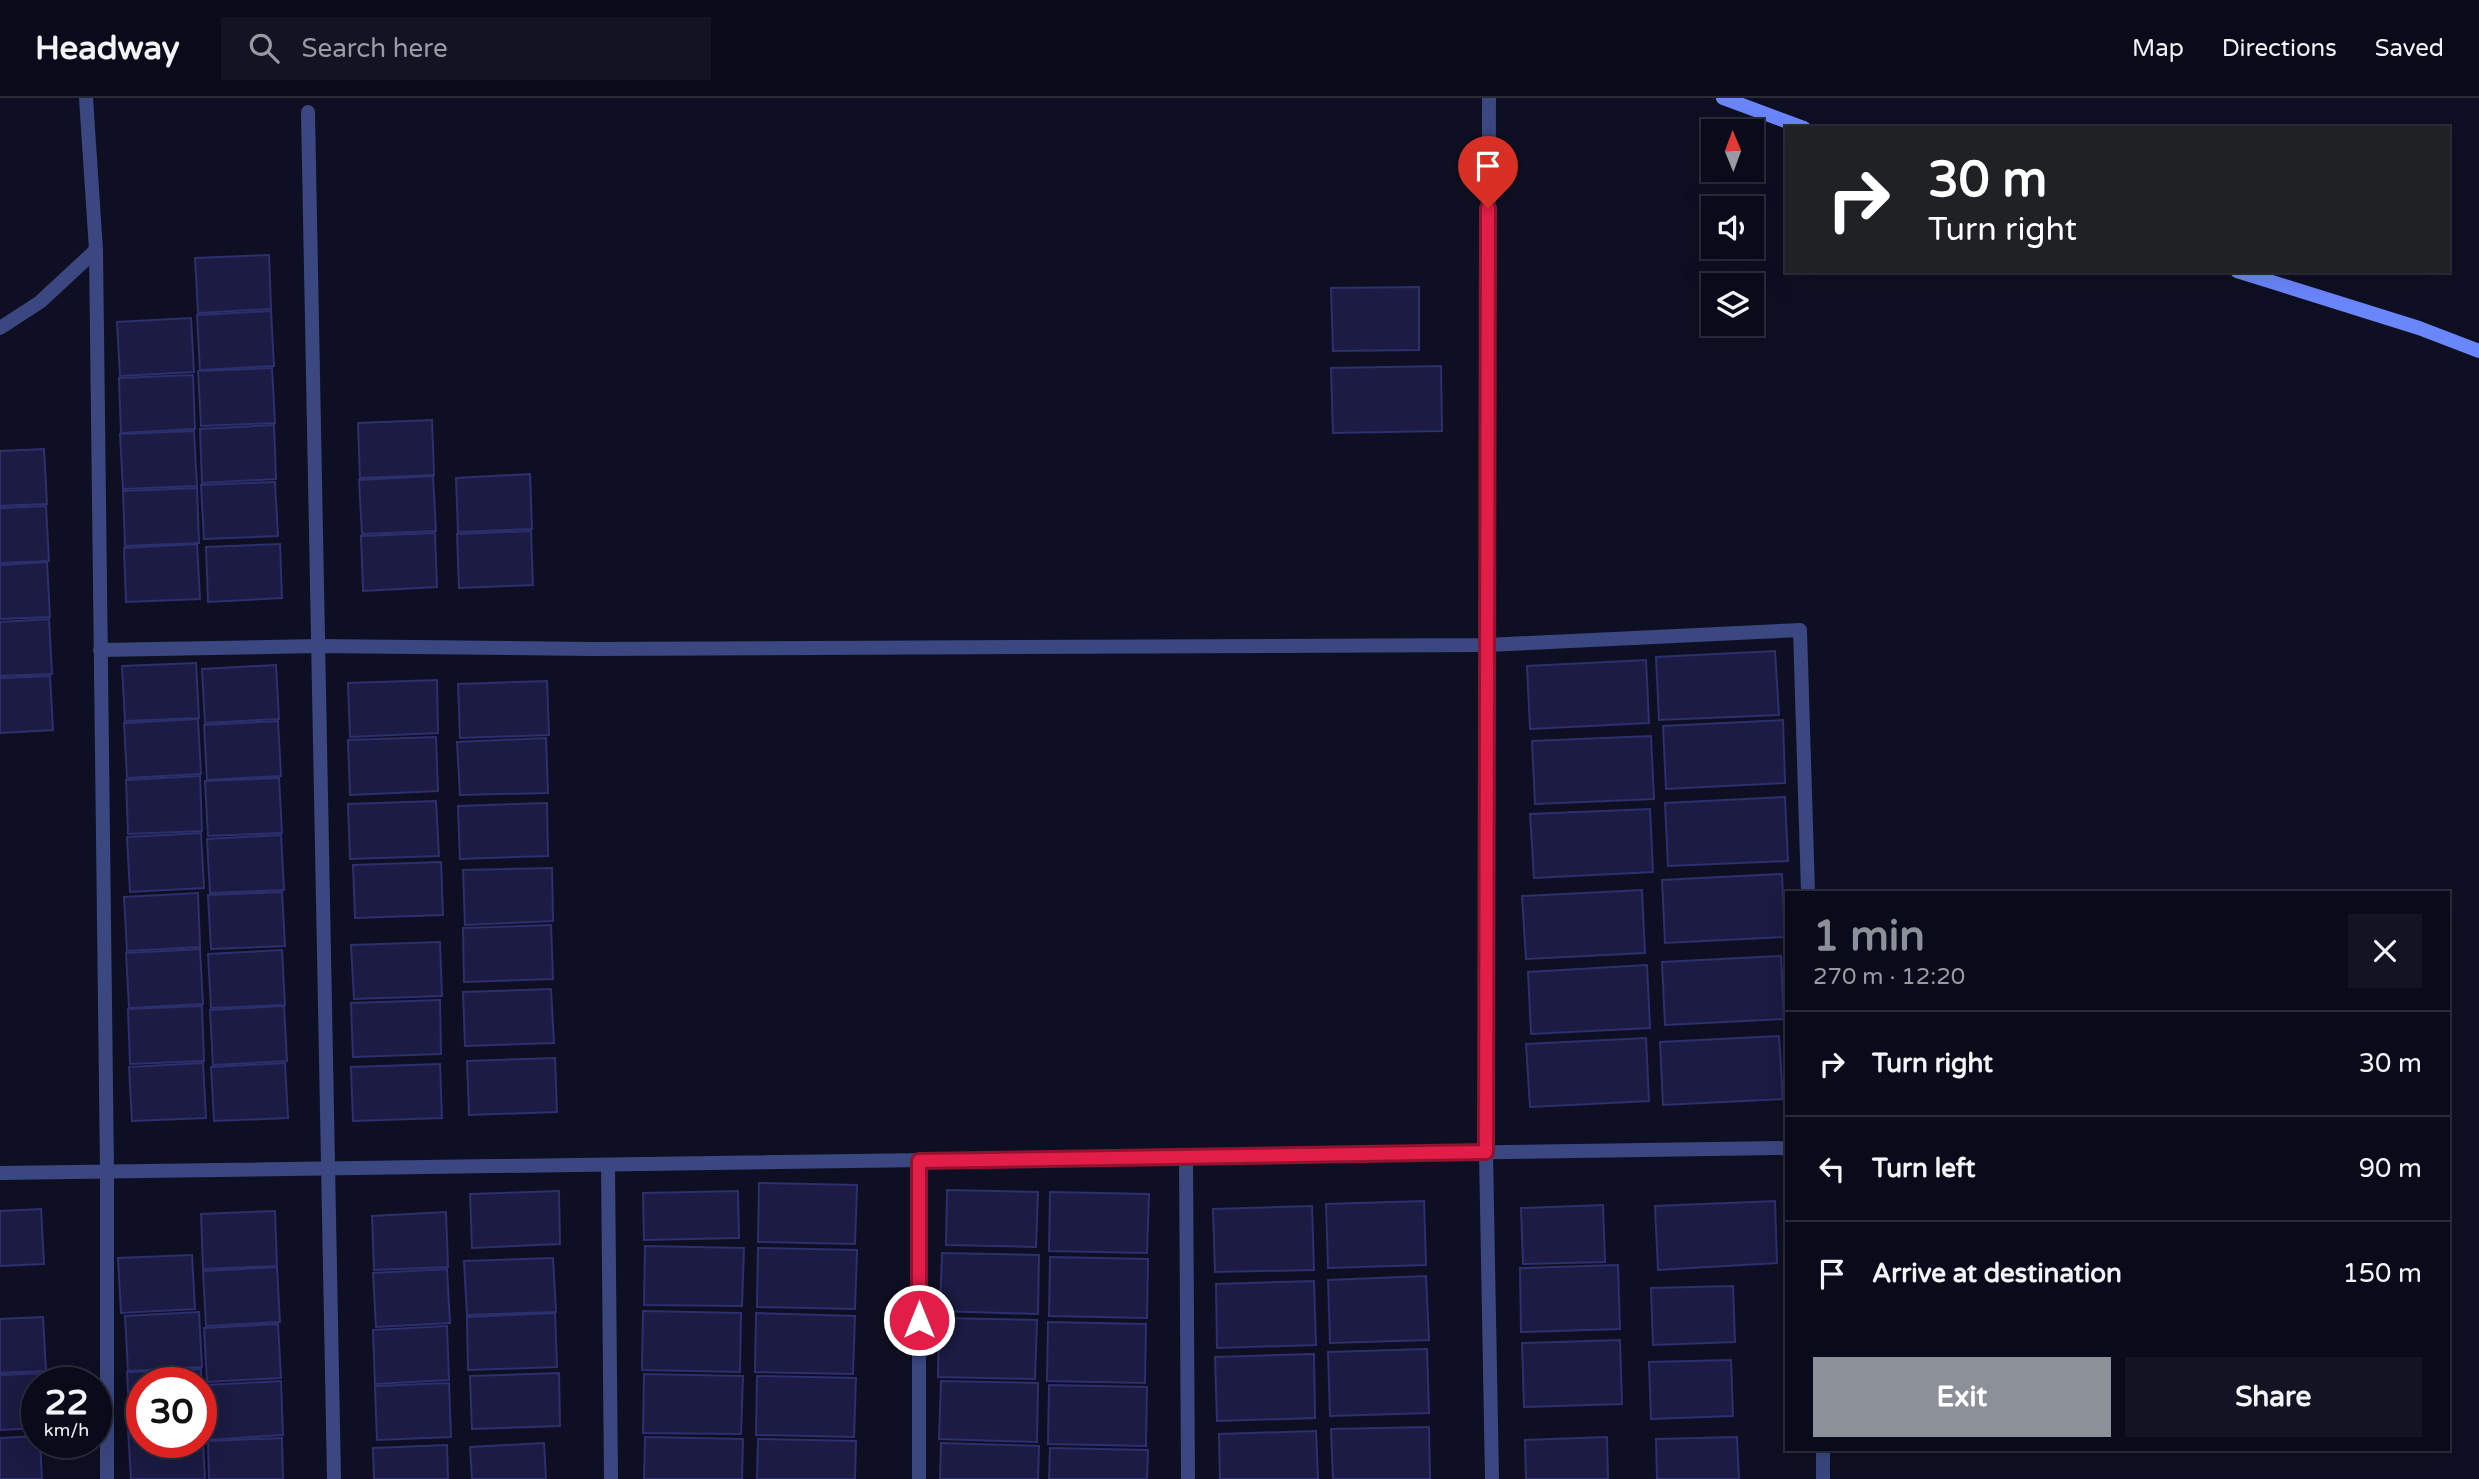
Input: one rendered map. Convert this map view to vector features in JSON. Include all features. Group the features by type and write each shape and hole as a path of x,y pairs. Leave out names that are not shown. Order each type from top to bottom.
{"main road":[{"path":"1723,98 1799,126"},
{"path":"2243,273 2419,328 2479,351"}],"street":[{"path":"86,98 96,250 107,1172 107,1479"},
{"path":"1489,98 1486,1152 1492,1479"},
{"path":"308,112 334,1479"},
{"path":"0,328 40,302 96,250"},
{"path":"100,650 318,646 593,649 1487,645 1800,629 1808,891"},
{"path":"0,1174 1785,1148"},
{"path":"1186,1157 1188,1479"},
{"path":"919,1161 919,1479"},
{"path":"608,1165 611,1479"},
{"path":"1822,1451 1823,1479"}],"building":[{"path":"269,255 271,309 198,313 195,258"},
{"path":"1419,287 1419,350 1333,351 1331,288"},
{"path":"271,311 274,366 200,370 197,315"},
{"path":"191,318 194,372 120,376 117,322"},
{"path":"1441,366 1442,431 1333,433 1331,368"},
{"path":"272,368 275,423 201,426 198,371"},
{"path":"193,375 195,429 121,433 119,378"},
{"path":"432,420 434,475 360,478 358,423"},
{"path":"274,425 276,479 202,483 200,429"},
{"path":"194,431 197,486 123,489 120,434"},
{"path":"44,449 47,504 0,506 0,451"},
{"path":"530,474 532,529 458,532 456,478"},
{"path":"433,476 436,531 362,534 359,480"},
{"path":"275,482 278,536 204,539 201,485"},
{"path":"197,488 199,543 125,546 123,491"},
{"path":"46,506 49,561 0,563 0,508"},
{"path":"531,531 533,585 459,588 457,534"},
{"path":"435,533 437,587 363,591 361,536"},
{"path":"197,544 200,599 126,602 124,548"},
{"path":"280,544 282,598 208,602 206,547"},
{"path":"47,562 50,617 0,619 0,565"},
{"path":"49,619 52,674 0,676 0,622"},
{"path":"1775,651 1779,715 1659,720 1656,657"},
{"path":"1646,660 1649,723 1530,729 1527,666"},
{"path":"196,663 199,718 125,721 122,666"},
{"path":"276,665 279,719 205,723 202,669"},
{"path":"50,676 53,730 0,733 0,678"},
{"path":"437,680 438,733 350,737 348,683"},
{"path":"547,681 549,735 460,738 458,684"},
{"path":"198,719 201,774 127,778 124,723"},
{"path":"1783,720 1785,783 1666,789 1663,726"},
{"path":"278,721 281,776 207,780 204,725"},
{"path":"1651,736 1654,799 1535,804 1532,741"},
{"path":"436,737 438,791 350,795 348,740"},
{"path":"546,738 548,793 460,795 457,742"},
{"path":"200,776 202,831 128,834 126,780"},
{"path":"279,778 282,833 208,836 205,781"},
{"path":"1785,797 1788,861 1668,866 1665,803"},
{"path":"436,801 439,856 350,859 348,804"},
{"path":"547,803 548,856 460,859 458,806"},
{"path":"1650,809 1653,872 1534,878 1530,814"},
{"path":"201,833 204,888 130,892 127,837"},
{"path":"281,835 284,890 210,893 207,839"},
{"path":"441,862 443,915 355,918 353,865"},
{"path":"552,868 553,921 465,925 463,870"},
{"path":"1782,874 1785,937 1665,943 1662,880"},
{"path":"1642,890 1645,953 1526,959 1522,896"},
{"path":"282,892 285,946 211,949 208,895"},
{"path":"198,893 200,947 127,951 124,897"},
{"path":"551,925 553,979 464,982 463,928"},
{"path":"440,942 442,996 354,999 351,945"},
{"path":"200,949 203,1004 129,1008 126,953"},
{"path":"282,950 285,1005 211,1008 208,954"},
{"path":"1781,956 1784,1019 1665,1025 1662,962"},
{"path":"1647,965 1650,1028 1531,1034 1528,972"},
{"path":"551,989 554,1043 465,1046 463,992"},
{"path":"440,1000 441,1054 353,1057 351,1003"},
{"path":"202,1006 204,1061 130,1064 128,1009"},
{"path":"284,1006 287,1061 213,1065 210,1010"},
{"path":"1779,1036 1783,1099 1663,1105 1660,1042"},
{"path":"1646,1038 1649,1101 1530,1107 1526,1044"},
{"path":"555,1058 557,1112 469,1115 467,1061"},
{"path":"203,1063 206,1118 132,1121 129,1067"},
{"path":"285,1063 288,1118 214,1121 211,1067"},
{"path":"440,1064 442,1118 353,1121 351,1067"},
{"path":"759,1183 857,1185 855,1244 758,1242"},
{"path":"947,1190 1038,1192 1036,1247 946,1245"},
{"path":"559,1191 560,1244 472,1248 470,1194"},
{"path":"738,1191 739,1238 644,1240 643,1193"},
{"path":"1050,1192 1149,1194 1147,1253 1049,1251"},
{"path":"1424,1201 1426,1265 1328,1268 1326,1204"},
{"path":"1775,1201 1777,1263 1658,1270 1655,1206"},
{"path":"1603,1205 1605,1262 1523,1264 1521,1208"},
{"path":"1312,1206 1314,1270 1215,1272 1213,1209"},
{"path":"41,1209 44,1264 0,1266 0,1211"},
{"path":"275,1211 277,1266 203,1269 201,1214"},
{"path":"446,1212 448,1267 374,1270 372,1216"},
{"path":"645,1246 744,1248 742,1306 644,1305"},
{"path":"758,1248 857,1250 855,1309 757,1307"},
{"path":"942,1253 1039,1255 1038,1314 940,1311"},
{"path":"192,1255 195,1309 121,1313 118,1258"},
{"path":"1050,1257 1148,1259 1147,1318 1049,1316"},
{"path":"553,1258 556,1312 467,1315 464,1261"},
{"path":"1618,1265 1620,1329 1521,1332 1520,1268"},
{"path":"277,1267 280,1322 206,1326 203,1271"},
{"path":"447,1269 450,1323 376,1327 373,1273"},
{"path":"1426,1276 1429,1340 1330,1343 1328,1280"},
{"path":"1314,1281 1316,1345 1217,1348 1216,1284"},
{"path":"1733,1286 1735,1342 1653,1345 1651,1288"},
{"path":"643,1311 741,1313 740,1372 642,1370"},
{"path":"199,1312 202,1367 128,1367 125,1316"},
{"path":"555,1313 557,1367 468,1370 467,1317"},
{"path":"756,1313 855,1316 853,1374 755,1372"},
{"path":"43,1317 46,1367 21,1367 21,1372 0,1373 0,1319"},
{"path":"939,1318 1037,1320 1035,1379 938,1377"},
{"path":"1048,1322 1146,1324 1145,1383 1047,1381"},
{"path":"278,1324 281,1378 217,1381 217,1367 206,1367 204,1328"},
{"path":"447,1326 449,1380 375,1384 373,1330"},
{"path":"1620,1340 1622,1404 1524,1407 1522,1343"},
{"path":"1427,1349 1429,1413 1330,1416 1328,1352"},
{"path":"1314,1354 1315,1418 1217,1421 1215,1357"},
{"path":"1731,1360 1733,1416 1651,1419 1649,1362"},
{"path":"559,1373 560,1426 472,1429 470,1376"},
{"path":"21,1374 21,1429 0,1430 0,1375"},
{"path":"644,1374 743,1376 741,1434 643,1433"},
{"path":"757,1376 856,1378 854,1437 756,1435"},
{"path":"281,1381 283,1435 217,1439 217,1384"},
{"path":"941,1381 1038,1383 1037,1442 939,1439"},
{"path":"449,1383 451,1437 377,1440 375,1386"},
{"path":"1049,1385 1147,1387 1146,1446 1048,1444"},
{"path":"1429,1427 1430,1479 1333,1479 1331,1429"},
{"path":"1316,1431 1318,1479 1220,1479 1219,1434"},
{"path":"21,1437 21,1458 41,1458 42,1479 0,1479 0,1438"},
{"path":"645,1437 743,1439 742,1479 644,1479"},
{"path":"1607,1437 1608,1479 1526,1479 1525,1440"},
{"path":"1737,1437 1739,1479 1657,1479 1656,1439"},
{"path":"282,1438 283,1479 209,1479 208,1458 217,1458 217,1441"},
{"path":"758,1439 856,1441 855,1479 757,1479"},
{"path":"544,1443 546,1479 472,1479 470,1447"},
{"path":"941,1443 1039,1446 1038,1479 940,1479"},
{"path":"447,1445 448,1479 374,1479 373,1448"},
{"path":"1050,1448 1148,1450 1147,1479 1049,1479"},
{"path":"130,1458 204,1458 205,1479 131,1479"}],"route":[{"path":"919,1320 919,1161 1486,1152 1488,208"}]}
